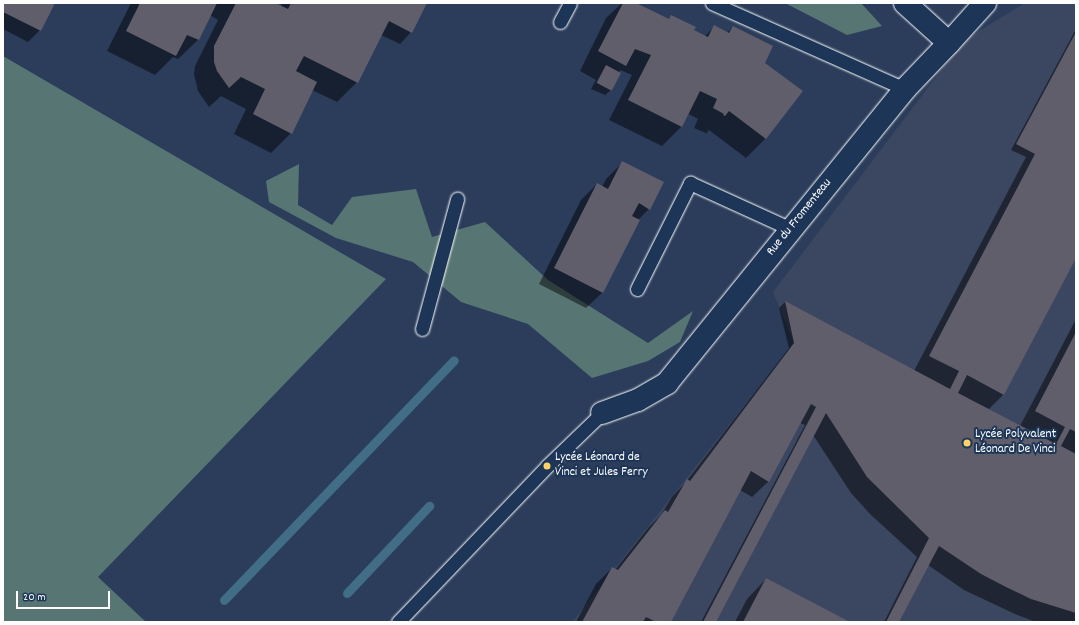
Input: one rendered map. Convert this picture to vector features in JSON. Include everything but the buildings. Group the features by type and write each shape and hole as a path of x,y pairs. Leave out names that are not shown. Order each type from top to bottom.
{"street":[{"path":"905,3 949,43"},
{"name":"Rue du Fromenteau","path":"602,413 638,400 667,383 905,89 985,3"}],"lane":[{"path":"560,22 570,3"},
{"path":"712,3 905,89"},
{"path":"637,289 690,184 791,229"},
{"path":"422,329 457,199"},
{"path":"398,622 547,466 602,413"}],"shaded area":[{"path":"1025,3 1076,3 1076,622 572,622 794,343 773,292 964,40"}],"green space":[{"path":"785,3 861,3 882,26 847,35"},
{"path":"3,56 386,279 98,577 146,622 3,622"},
{"path":"299,164 298,205 332,225 352,197 416,189 432,237 485,222 548,280 648,343 693,311 680,342 648,361 592,378 528,324 461,302 413,262 336,238 269,202 266,181"}],"waterway":[{"path":"224,600 454,360"},
{"path":"347,593 429,506"}],"place":[{"name":"Lycée Polyvalent Léonard De Vinci","path":"967,443"},
{"name":"Lycée Léonard de Vinci et Jules Ferry","path":"547,466"}]}
